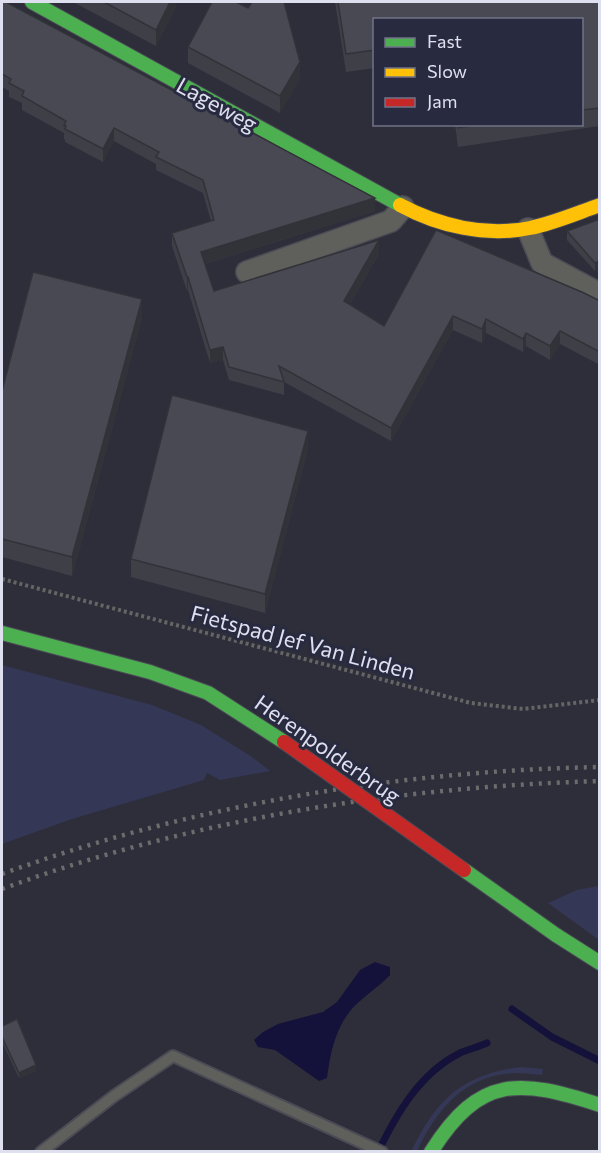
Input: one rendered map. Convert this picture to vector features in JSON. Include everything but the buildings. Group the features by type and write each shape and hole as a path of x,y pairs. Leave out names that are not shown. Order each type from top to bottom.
{"street":[{"name":"Lageweg","path":"32,2 430,220 473,230 498,232 528,229 600,206"},
{"path":"246,272 392,221 403,207"},
{"path":"528,229 542,263 600,294"},
{"name":"Herenpolderbrug","path":"2,633 150,672 207,693 284,742 556,935 600,963"},
{"path":"431,1152 441,1134 457,1114 478,1098 501,1089 527,1086 559,1091 600,1105"}],"lane":[{"path":"41,1152 114,1096 173,1056 382,1152"}],"path":[{"name":"Fietspad Jef Van Linden","path":"2,579 471,703 523,709 600,700"}],"shaded area":[{"path":"2,665 152,705 201,725 270,771 220,780 207,773 204,780 72,819 2,844"},
{"path":"599,886 599,940 548,903 577,890"},
{"path":"375,962 390,967 390,975 355,1005 345,1017 334,1043 327,1078 319,1081 275,1050 258,1047 254,1040 263,1032 278,1024 323,1012 337,1002 360,970"},
{"path":"520,1067 543,1069 542,1075 514,1073 496,1076 466,1088 443,1109 417,1151 411,1152 430,1118 453,1093 482,1076"}],"waterway":[{"path":"512,1009 552,1037 600,1061"},
{"path":"378,1152 393,1123 421,1083 446,1061 487,1043"}],"railway":[{"path":"2,874 147,829 296,796 372,784 448,776 600,767"},
{"path":"2,889 147,843 296,811 372,799 448,791 524,784 600,781"}],"traffic: fast":[{"path":"32,2 400,205"},
{"path":"2,633 150,672 208,693 284,742"},
{"path":"464,870 556,935"},
{"path":"556,935 600,963"},
{"path":"431,1152 449,1127 467,1108 485,1096 504,1090 524,1088 547,1090 600,1105"}],"traffic: slow":[{"path":"400,205 447,224 497,231 539,226 600,205"}],"traffic: jam":[{"path":"284,742 464,870"}]}
